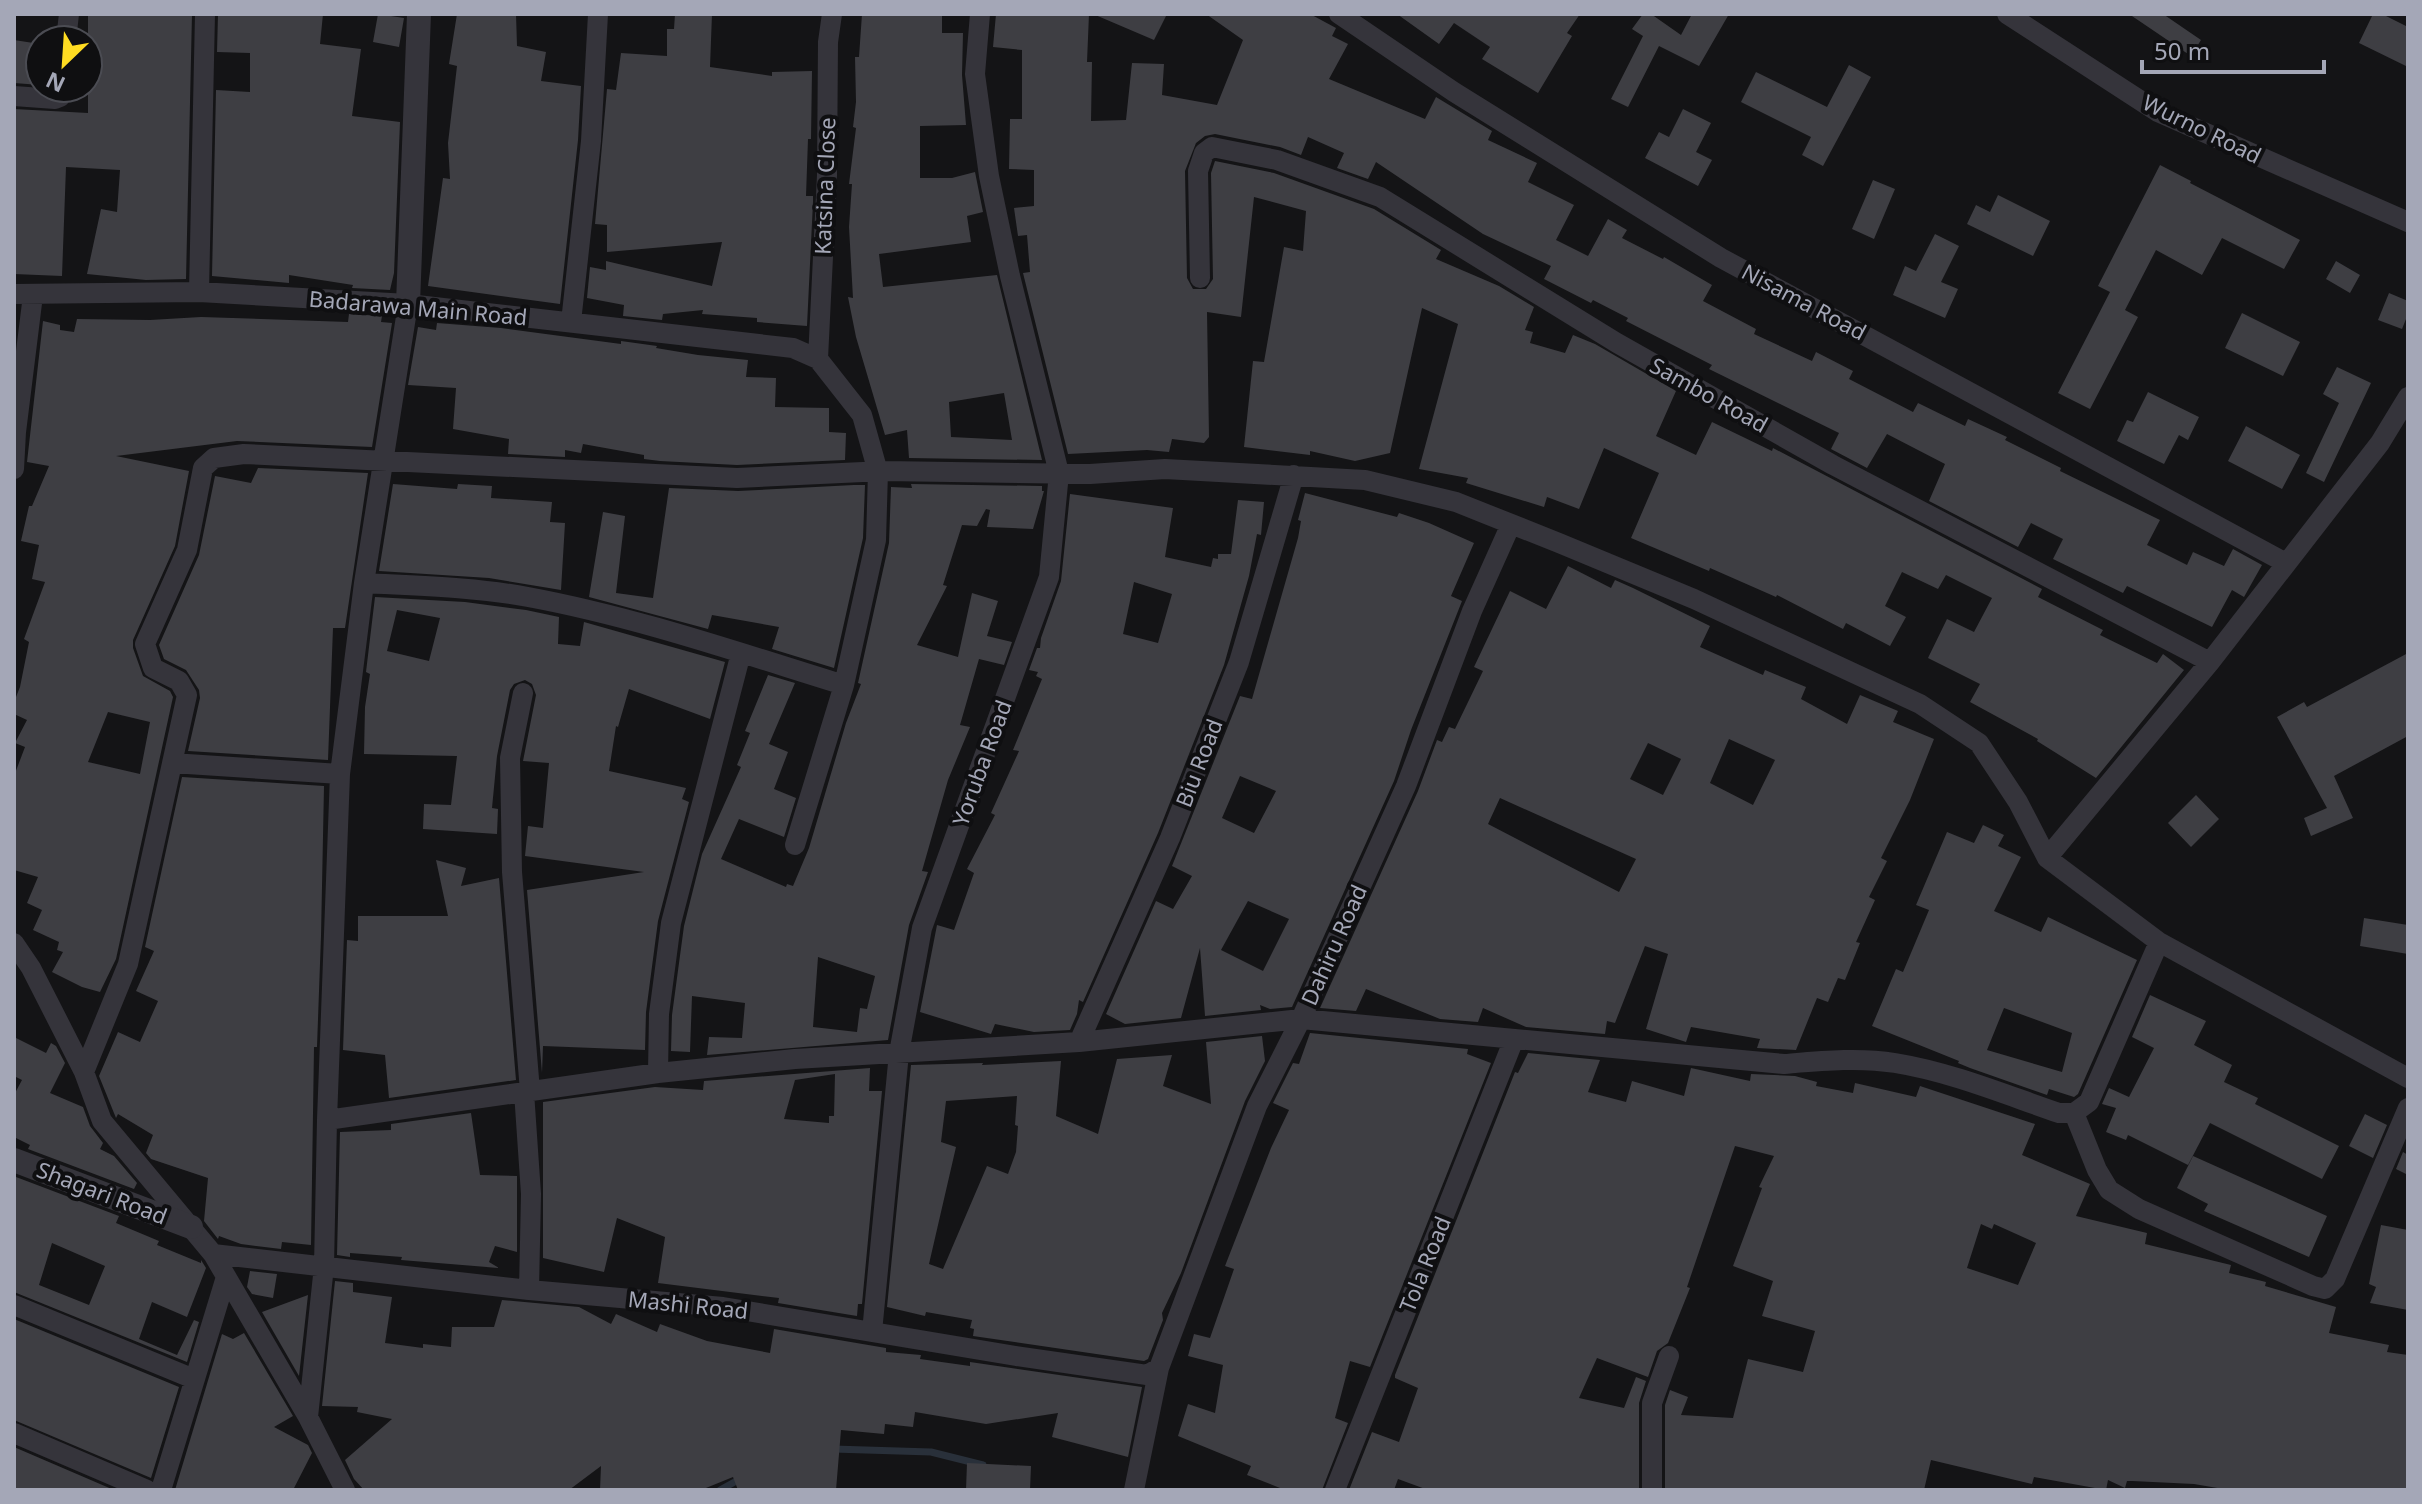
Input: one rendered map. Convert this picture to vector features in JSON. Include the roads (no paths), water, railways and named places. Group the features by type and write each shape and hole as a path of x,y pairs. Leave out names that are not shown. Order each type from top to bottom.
{"street":[{"path":"199,292 205,14"},
{"path":"308,1417 324,1266 340,774 364,583 408,304 419,14"},
{"path":"571,322 591,141 598,14"},
{"name":"Katsina Close","path":"818,359 827,175 828,42 832,14"},
{"name":"Yoruba Road","path":"872,1332 899,1053 922,928 1049,577 1059,473 1010,276 989,176 975,74 980,14"},
{"name":"Nisama Road","path":"1339,14 1454,92 1721,258 2286,563"},
{"name":"Wurno Road","path":"2007,14 2158,112 2408,222"},
{"name":"Sambo Road","path":"1200,278 1198,171 1204,153 1212,147 1277,160 1380,197 1617,343 1820,457 2210,662"},
{"name":"Badarawa Main Road","path":"24,295 199,292 408,304 793,348 818,359"},
{"path":"14,469 24,295"},
{"path":"795,845 844,685 876,540 878,472 862,415 818,359"},
{"path":"2047,858 2210,662 2380,443 2408,397"},
{"path":"84,1072 128,964 187,695 179,681 153,668 145,644 187,550 203,468 214,458 244,454 737,478 878,472 1059,473 1165,469 1294,475 1380,484 1456,502 1694,599 1920,704 1979,743 2018,802 2047,858 2159,942 2408,1078"},
{"name":"Biu Road","path":"1079,1042 1170,838 1239,662 1294,475"},
{"name":"Dahiru Road","path":"1134,1490 1159,1368 1257,1106 1301,1019 1406,786 1472,611 1511,524"},
{"path":"364,583 442,587 526,597 639,622 844,685"},
{"path":"658,1073 659,1014 671,923 741,653"},
{"path":"523,693 510,758 512,858 531,1194 529,1290"},
{"path":"172,763 340,774"},
{"path":"327,1120 658,1073 795,1059 1079,1042 1301,1019 1784,1064 1830,1060 1894,1063 1951,1077 2059,1113 2074,1113 2089,1102 2159,942"},
{"path":"14,943 31,968 84,1072 102,1121 213,1254 308,1417 345,1490"},
{"name":"Tola Road","path":"1335,1490 1514,1039"},
{"path":"2074,1113 2097,1170 2109,1190 2139,1209 2325,1289 2335,1279 2408,1108"},
{"name":"Shagari Road","path":"14,1160 191,1227"},
{"name":"Mashi Road","path":"213,1254 529,1290 723,1307 1147,1375 1159,1368"},
{"path":"161,1490 226,1277"},
{"path":"14,1305 194,1379"},
{"path":"1652,1490 1652,1403 1669,1356"},
{"path":"14,1433 147,1490"}],"waterway":[{"path":"833,1449 931,1452 983,1465"},
{"path":"720,1490 740,1479"}]}
